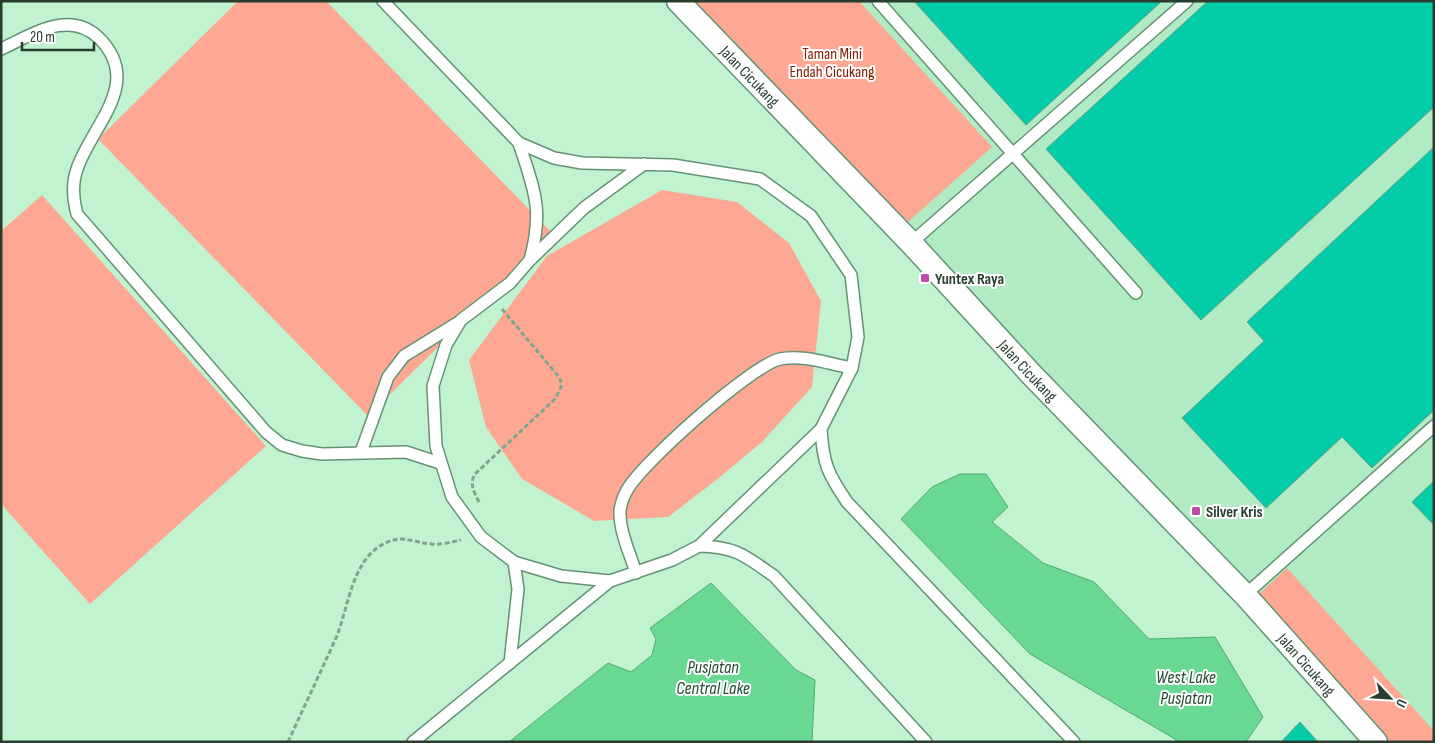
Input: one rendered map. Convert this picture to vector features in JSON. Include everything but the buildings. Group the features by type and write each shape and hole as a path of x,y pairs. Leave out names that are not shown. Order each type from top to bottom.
{"street":[{"name":"Jalan Cicukang","path":"678,1 911,243 1031,374 1245,596 1376,742"}],"lane":[{"path":"383,1 519,142 554,158 582,163 673,165 760,179 812,216 851,275 858,337 852,368 821,429 699,546 672,560 610,581 413,742"},
{"path":"878,1 1136,293"},
{"path":"911,243 1188,1"},
{"path":"1,49 57,24 76,24 94,33 109,48 117,65 116,88 109,108 77,168 73,188 77,214 266,432 282,445 302,451 322,454 406,452 440,463"},
{"path":"519,142 538,212 537,233 530,260"},
{"path":"362,452 388,377 404,356 461,320 510,283 530,260 584,208 644,164"},
{"path":"461,320 446,345 433,386 436,446 452,497 481,537 514,562 561,576 610,581"},
{"path":"636,573 622,528 620,509 626,491 651,461 719,398 755,370 780,359 800,357 852,368"},
{"path":"1245,596 1434,426"},
{"path":"821,429 823,455 829,476 847,502 1074,742"},
{"path":"699,546 723,546 745,555 774,576 926,742"},
{"path":"510,663 518,589 514,562"}],"path":[{"path":"288,742 337,636 355,580 365,561 379,547 398,540 410,538 431,544 481,537 487,526 487,520 472,487 472,479 479,470 555,399 562,385 558,377 492,297"}],"shaded area":[{"path":"692,1 1434,1 1434,742 1393,742"}],"green space":[{"path":"238,1 326,1 553,234 368,416 98,139"},
{"name":"Taman Mini Endah Cicukang","path":"683,1 859,1 992,147 908,222"},
{"path":"662,190 737,202 789,243 821,301 812,387 762,442 668,517 594,521 522,479 486,427 469,360 547,256"},
{"path":"42,195 266,446 90,604 1,504 1,231"},
{"path":"1287,568 1434,731 1434,742 1387,742 1256,597"}],"water":[{"name":"West Lake Pusjatan","path":"960,474 986,474 1008,507 992,522 1043,563 1094,582 1149,639 1215,637 1263,717 1246,742 1180,742 1030,654 901,519 932,487"},
{"name":"Pusjatan Central Lake","path":"711,583 796,670 815,680 812,742 509,742 608,663 631,672 652,655 656,639 650,628"}],"place":[{"name":"Yuntex Raya","path":"925,278"},
{"name":"Silver Kris","path":"1196,511"}]}
